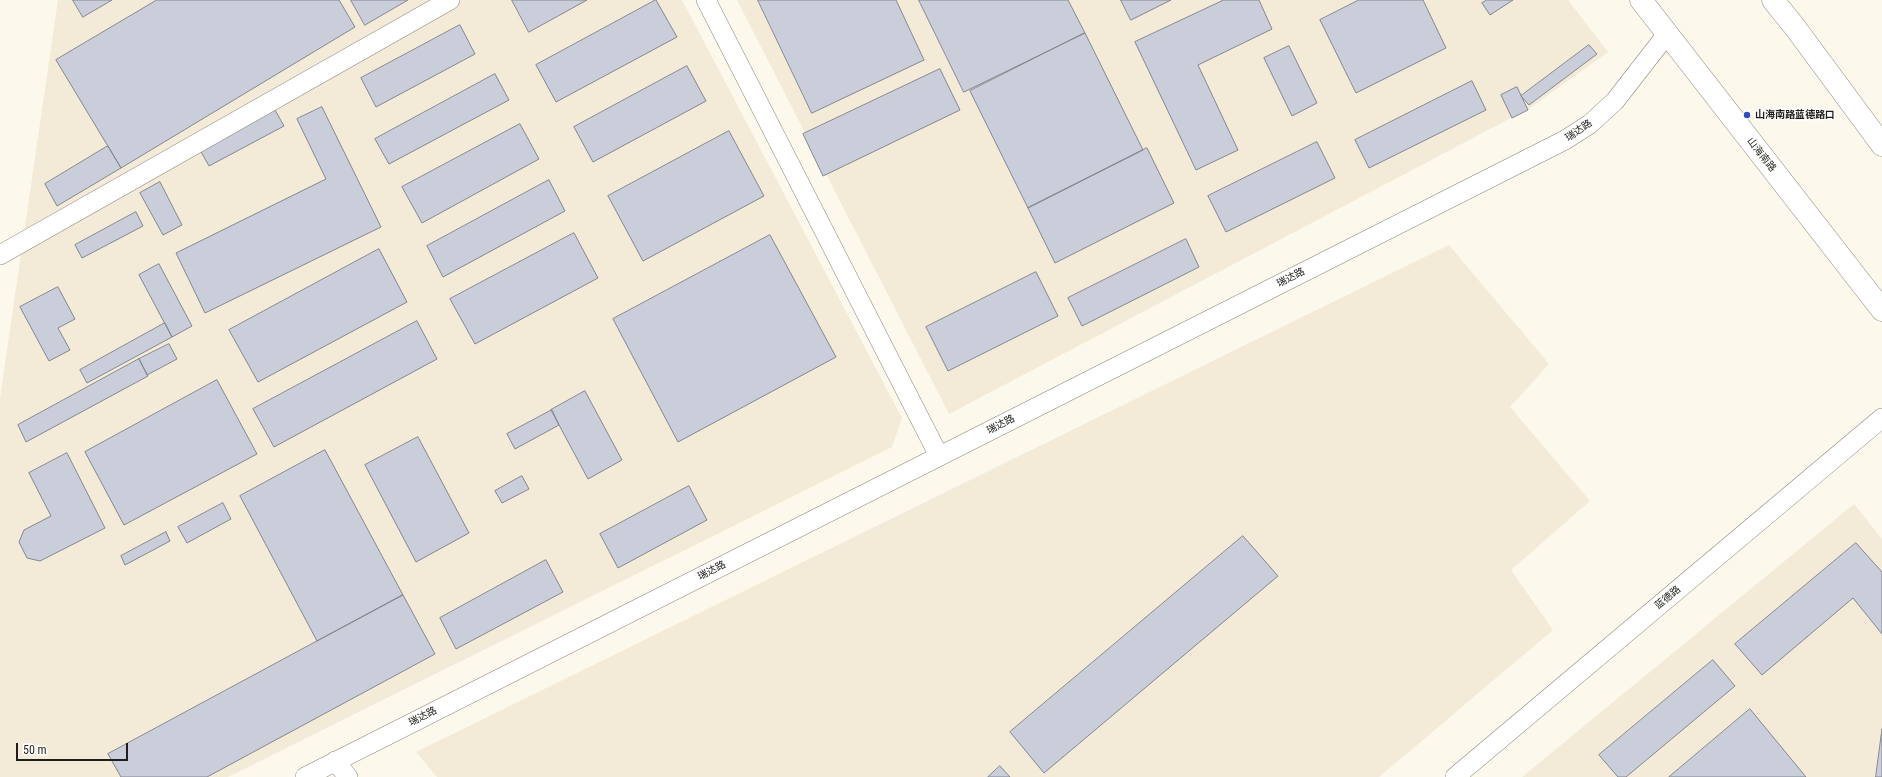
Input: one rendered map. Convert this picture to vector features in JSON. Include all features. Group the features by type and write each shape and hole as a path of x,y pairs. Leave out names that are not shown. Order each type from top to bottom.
{"main road":[{"name":"山海南路","path":"1641,0 1882,310"},
{"path":"1772,0 1794,26 1882,145"}],"street":[{"path":"0,255 450,0"},
{"path":"706,0 939,456"},
{"name":"瑞达路","path":"305,777 1565,140 1590,124 1615,101 1668,34"},
{"name":"蓝德路","path":"1455,777 1882,418"},
{"path":"335,761 348,777"}],"shaded area":[{"path":"58,0 682,0 902,418 892,447 228,777 0,777 0,398"},
{"path":"737,0 1568,0 1608,52 1530,108 949,414"},
{"path":"1449,245 1549,364 1510,407 1590,501 1511,570 1553,630 1379,777 437,777 416,752"},
{"path":"1854,504 1882,539 1882,777 1522,777"}],"building":[{"path":"73,0 112,0 83,17"},
{"path":"157,0 339,0 355,27 121,168 56,60"},
{"path":"351,0 408,0 365,25"},
{"path":"512,0 587,0 529,32"},
{"path":"656,0 677,37 556,102 536,65"},
{"path":"758,0 896,0 924,60 812,113"},
{"path":"919,0 1068,0 1085,33 964,92"},
{"path":"1121,0 1171,0 1131,20"},
{"path":"1224,0 1259,0 1272,29 1198,65 1238,150 1196,170 1135,42"},
{"path":"1359,0 1423,0 1446,48 1356,93 1320,20"},
{"path":"1487,0 1513,0 1490,15 1482,3"},
{"path":"460,25 475,54 376,107 361,78"},
{"path":"1085,33 1143,150 1028,208 970,91"},
{"path":"1589,45 1597,54 1529,105 1521,96"},
{"path":"1289,46 1317,103 1292,116 1264,58"},
{"path":"687,66 706,101 593,162 574,127"},
{"path":"940,69 960,110 823,176 803,134"},
{"path":"495,74 509,100 389,164 375,139"},
{"path":"1472,81 1486,110 1369,168 1355,140"},
{"path":"1517,87 1528,110 1512,118 1501,95"},
{"path":"322,107 381,227 205,313 176,253 326,179 297,119"},
{"path":"275,110 284,126 209,166 200,150"},
{"path":"520,124 539,159 422,223 402,187"},
{"path":"729,131 764,196 643,261 608,196"},
{"path":"1317,142 1335,178 1226,232 1208,196"},
{"path":"108,146 121,168 57,206 45,184"},
{"path":"1147,148 1174,203 1055,263 1028,208"},
{"path":"549,180 565,211 443,277 427,246"},
{"path":"160,182 182,225 163,235 140,193"},
{"path":"136,212 143,226 82,258 75,245"},
{"path":"574,233 598,278 475,344 450,299"},
{"path":"770,235 836,357 678,442 613,319"},
{"path":"1186,239 1199,267 1082,326 1068,298"},
{"path":"379,249 407,302 258,382 229,330"},
{"path":"159,264 192,326 172,337 139,275"},
{"path":"1036,272 1058,316 948,371 926,327"},
{"path":"58,287 75,319 58,328 70,350 49,361 20,307"},
{"path":"417,321 437,359 274,447 253,409"},
{"path":"165,323 172,337 87,383 80,370"},
{"path":"169,344 177,359 147,375 139,359"},
{"path":"139,359 148,376 26,442 18,425"},
{"path":"217,380 257,454 124,525 85,452"},
{"path":"585,391 622,460 588,479 551,410"},
{"path":"552,410 559,425 515,449 507,434"},
{"path":"418,437 469,533 416,562 365,465"},
{"path":"325,450 403,595 317,641 240,496"},
{"path":"67,453 105,528 40,561 27,558 19,542 24,530 51,516 29,473"},
{"path":"522,476 529,489 502,503 495,491"},
{"path":"689,486 707,520 618,568 600,534"},
{"path":"223,503 231,519 187,543 178,527"},
{"path":"166,532 170,541 125,565 121,556"},
{"path":"1243,536 1278,576 1044,773 1010,732"},
{"path":"1856,543 1882,572 1882,634 1853,598 1762,675 1735,644"},
{"path":"546,560 563,592 456,649 440,618"},
{"path":"403,595 435,654 207,777 121,777 108,754"},
{"path":"1713,660 1735,686 1626,777 1618,777 1599,755"},
{"path":"1750,709 1806,777 1669,777"},
{"path":"1882,729 1882,777 1876,777"},
{"path":"1000,766 1010,777 988,777"}],"place":[{"name":"山海南路蓝德路口","path":"1747,115"}]}
